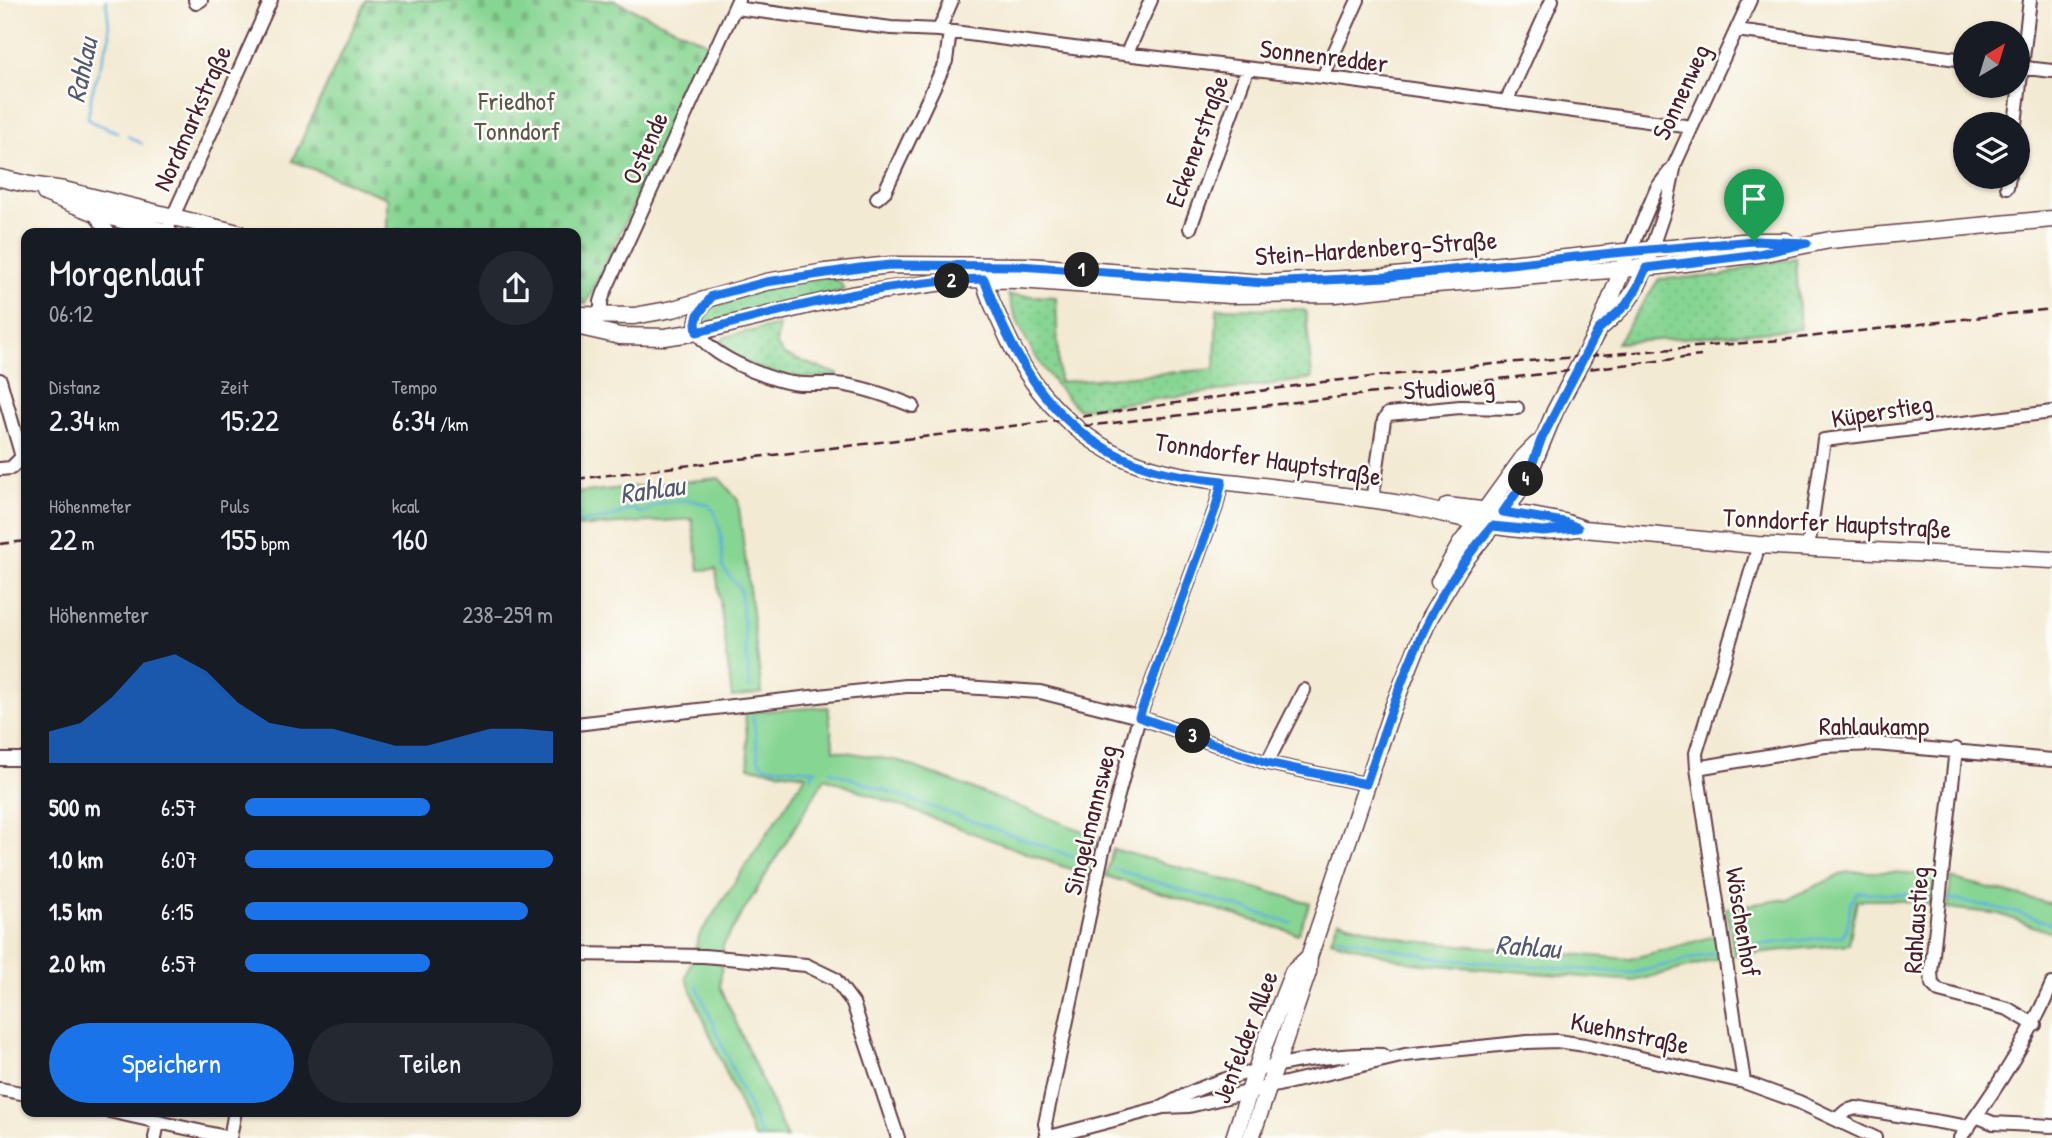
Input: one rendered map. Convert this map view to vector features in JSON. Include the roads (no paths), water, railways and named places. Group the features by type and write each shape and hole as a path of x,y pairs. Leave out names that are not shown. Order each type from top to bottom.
{"main road":[{"path":"0,178 64,190 165,228"},
{"path":"30,185 59,200 93,212 164,228"},
{"name":"Stein-Hardenberg-Straße","path":"697,328 850,295 982,272 1019,279 1230,295 1310,295 1646,268 1759,254 1807,243 2052,219"},
{"name":"Stein-Hardenberg-Straße","path":"581,315 634,316 673,309 766,282 891,265 982,272 1265,283 1386,277 1630,251 1754,241 1807,243"},
{"name":"Sonnenweg","path":"1598,330 1626,305 1637,288 1651,250"},
{"name":"Sonnenweg","path":"1489,518 1523,458 1541,440 1598,330 1630,251"},
{"name":"Tonndorfer Hauptstraße","path":"982,272 1021,365 1043,395 1067,420 1105,448 1137,463 1189,477 1402,505 1432,504 1543,531 1578,528 1757,545 2052,560"},
{"path":"581,327 637,338 665,337 697,328"},
{"name":"Jenfelder Allee","path":"1251,1138 1308,972 1309,957 1366,784 1394,704 1430,617 1433,594 1456,552 1489,518"},
{"name":"Jenfelder Allee","path":"1234,1138 1255,1072 1293,972 1309,957"}],"street":[{"path":"195,0 197,3 201,0"},
{"name":"Nordmarkstraße","path":"168,228 271,0"},
{"path":"877,198 885,191 946,61 944,31 952,0"},
{"path":"1127,53 1151,0"},
{"path":"1322,77 1358,0"},
{"path":"1506,102 1552,0"},
{"name":"Sonnenweg","path":"1630,251 1657,188 1674,166 1750,0"},
{"path":"2027,21 2030,0"},
{"name":"Sonnenredder","path":"737,4 891,28 944,31 1247,70 1322,77 1692,127"},
{"name":"Ostende","path":"601,317 601,302 607,286 737,4"},
{"path":"1736,30 1953,58"},
{"path":"2030,68 2052,71"},
{"name":"Eckenerstraße","path":"1190,228 1247,70"},
{"name":"Sonnenweg","path":"1651,250 1667,203 1674,166"},
{"path":"93,212 105,228"},
{"path":"697,328 700,310 712,296"},
{"path":"673,309 697,328 718,353 731,362 781,381 798,384 842,384 876,392 913,406"},
{"path":"0,380 21,454"},
{"name":"Studioweg","path":"1371,501 1384,420 1388,414 1460,407 1517,408"},
{"name":"Küperstieg","path":"1808,548 1824,440 2052,411"},
{"path":"0,469 11,468 21,458"},
{"name":"Singelmannsweg","path":"1047,1138 1045,1124 1099,869 1139,717 1216,507 1222,481"},
{"name":"Wöschenhof","path":"1744,1082 1696,753 1757,545"},
{"path":"581,723 906,686 1040,692 1139,717 1267,763 1366,784"},
{"path":"1267,763 1304,690"},
{"name":"Rahlaukamp","path":"1697,768 1825,746 1875,744 1956,749 2052,760"},
{"name":"Rahlaustieg","path":"1956,749 1931,972 1932,984 1940,991 2008,1009 2035,1025"},
{"path":"0,759 21,758"},
{"path":"581,954 704,956 806,965 835,979 853,1003 898,1138"},
{"path":"1960,1138 1974,1122 2035,1025 2052,984"},
{"name":"Kuehnstraße","path":"1047,1138 1163,1107 1189,1106 1405,1055 1557,1041 1744,1082 1772,1091 1875,1138"},
{"name":"Kuehnstraße","path":"1163,1107 1186,1093 1255,1072 1307,1061 1375,1054 1405,1055"},
{"path":"0,1089 21,1093"},
{"path":"1837,1119 1846,1111 1856,1108 1974,1122 2052,1126"},
{"path":"135,1117 230,1138 234,1117"},
{"path":"155,1138 158,1122"}],"waterway":[{"name":"Rahlau","path":"106,0 110,35 92,92 88,118 117,132"},
{"name":"Rahlau","path":"128,136 142,144"},
{"name":"Rahlau","path":"581,522 607,518 631,509 642,513 660,503 690,500 709,505 714,511 721,533 723,568 740,589 750,688"},
{"name":"Rahlau","path":"753,717 759,761 765,766 817,770"},
{"name":"Rahlau","path":"812,777 813,770"},
{"name":"Rahlau","path":"830,771 1091,863"},
{"name":"Rahlau","path":"1114,869 1291,923"},
{"name":"Rahlau","path":"1734,947 1842,936 1848,923 1851,903 1858,892 1929,896"},
{"name":"Rahlau","path":"1947,898 2016,912 2052,924"},
{"name":"Rahlau","path":"1338,937 1441,959 1633,973 1715,953"},
{"path":"697,986 762,1138"}],"railway":[{"path":"581,478 1037,423 1323,382 1494,364 1781,340 2052,309"},
{"path":"1068,428 1701,356"},
{"path":"0,544 21,542"}],"park label":[{"name":"Friedhof Tonndorf","path":"517,116"}]}
